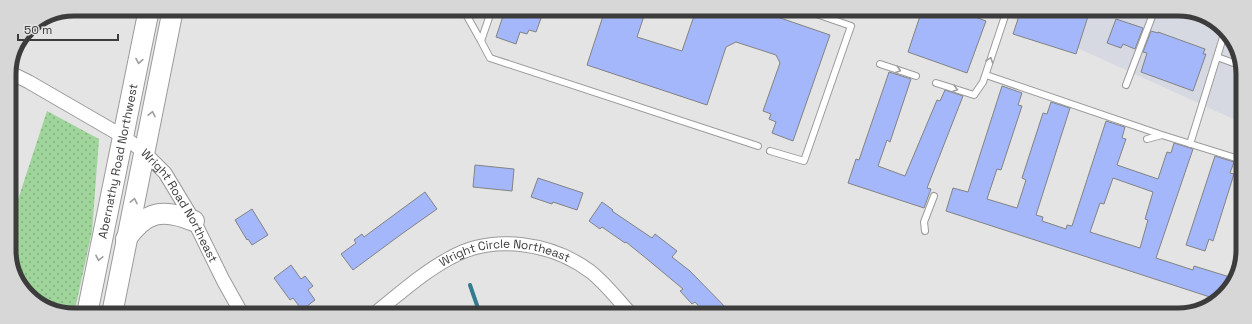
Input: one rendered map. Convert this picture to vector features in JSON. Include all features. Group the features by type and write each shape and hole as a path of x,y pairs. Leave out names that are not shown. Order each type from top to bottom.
{"main road":[{"name":"Abernathy Road Northwest","path":"88,308 148,16"},
{"name":"Abernathy Road Northwest","path":"113,308 172,16"},
{"path":"126,239 139,223 155,215 180,215 194,221"}],"street":[{"name":"Wright Road Northeast","path":"16,76 124,137 144,152 165,173 194,221 239,308"},
{"name":"Wright Circle Northeast","path":"382,308 430,270 451,257 471,249 486,246 518,244 541,248 559,254 575,262 591,272 626,308"}],"lane":[{"path":"466,16 490,58 758,146"},
{"path":"481,41 490,16"},
{"path":"770,150 804,161 851,26 822,16"},
{"path":"936,82 974,95 986,75 1006,16"},
{"path":"1126,85 1152,16"},
{"path":"1190,144 1223,38"},
{"path":"1217,57 1235,63"},
{"path":"880,64 916,76"},
{"path":"986,75 1162,135 1236,158"},
{"path":"1147,139 1162,135"},
{"path":"925,231 924,222 934,196"}],"shaded area":[{"path":"1007,16 1178,16 1189,17 1203,22 1219,33 1226,42 1233,56 1236,74 1236,120"}],"green space":[{"path":"47,111 99,139 92,231 75,308 63,307 49,302 33,291 24,279 17,261 16,206"}],"building":[{"path":"503,16 542,16 536,32 529,30 527,34 520,32 516,44 496,37"},
{"path":"603,16 644,16 637,37 682,51 694,16 775,16 830,35 793,141 772,133 776,122 769,119 771,114 763,111 780,63 776,55 736,42 726,47 707,105 587,65"},
{"path":"920,16 972,16 986,21 967,73 908,52"},
{"path":"1019,16 1088,16 1076,54 1013,34"},
{"path":"1116,19 1143,28 1135,49 1123,44 1121,48 1107,43"},
{"path":"1151,31 1158,32 1205,49 1203,54 1206,54 1193,91 1141,72 1147,53 1143,52"},
{"path":"889,72 911,79 890,142 887,140 878,166 905,176 937,100 940,101 945,90 963,96 927,188 931,189 924,208 848,183 856,159 859,160"},
{"path":"1002,86 1022,93 1018,105 1022,106 1001,170 997,169 987,199 1017,208 1026,180 1022,178 1043,113 1047,114 1051,102 1070,108 1036,215 1043,217 1042,221 1066,229 1067,225 1072,226 1106,121 1125,127 1122,138 1126,139 1117,165 1158,179 1167,152 1171,153 1174,143 1193,149 1156,258 1193,270 1194,266 1229,277 1222,288 1211,297 946,211 953,188 968,192","holes":["1113,178 1153,192 1145,219 1148,220 1140,248 1090,232 1100,203 1104,204"]},
{"path":"1215,156 1234,162 1230,173 1234,174 1213,241 1209,239 1205,251 1186,245"},
{"path":"475,165 514,169 512,191 473,187"},
{"path":"538,178 583,193 577,210 531,197"},
{"path":"425,192 437,209 353,270 341,254 356,243 354,240 362,234 364,237"},
{"path":"602,202 613,210 612,211 652,238 655,234 677,251 672,257 690,271 726,308 700,308 695,302 692,304 680,291 683,289 626,242 625,243 602,227 600,229 589,221"},
{"path":"252,209 268,235 252,245 248,239 247,240 235,220"},
{"path":"291,265 301,279 305,276 313,286 308,290 315,300 305,308 300,308 293,298 290,300 274,278"}],"waterway":[{"path":"470,285 478,308"}]}
